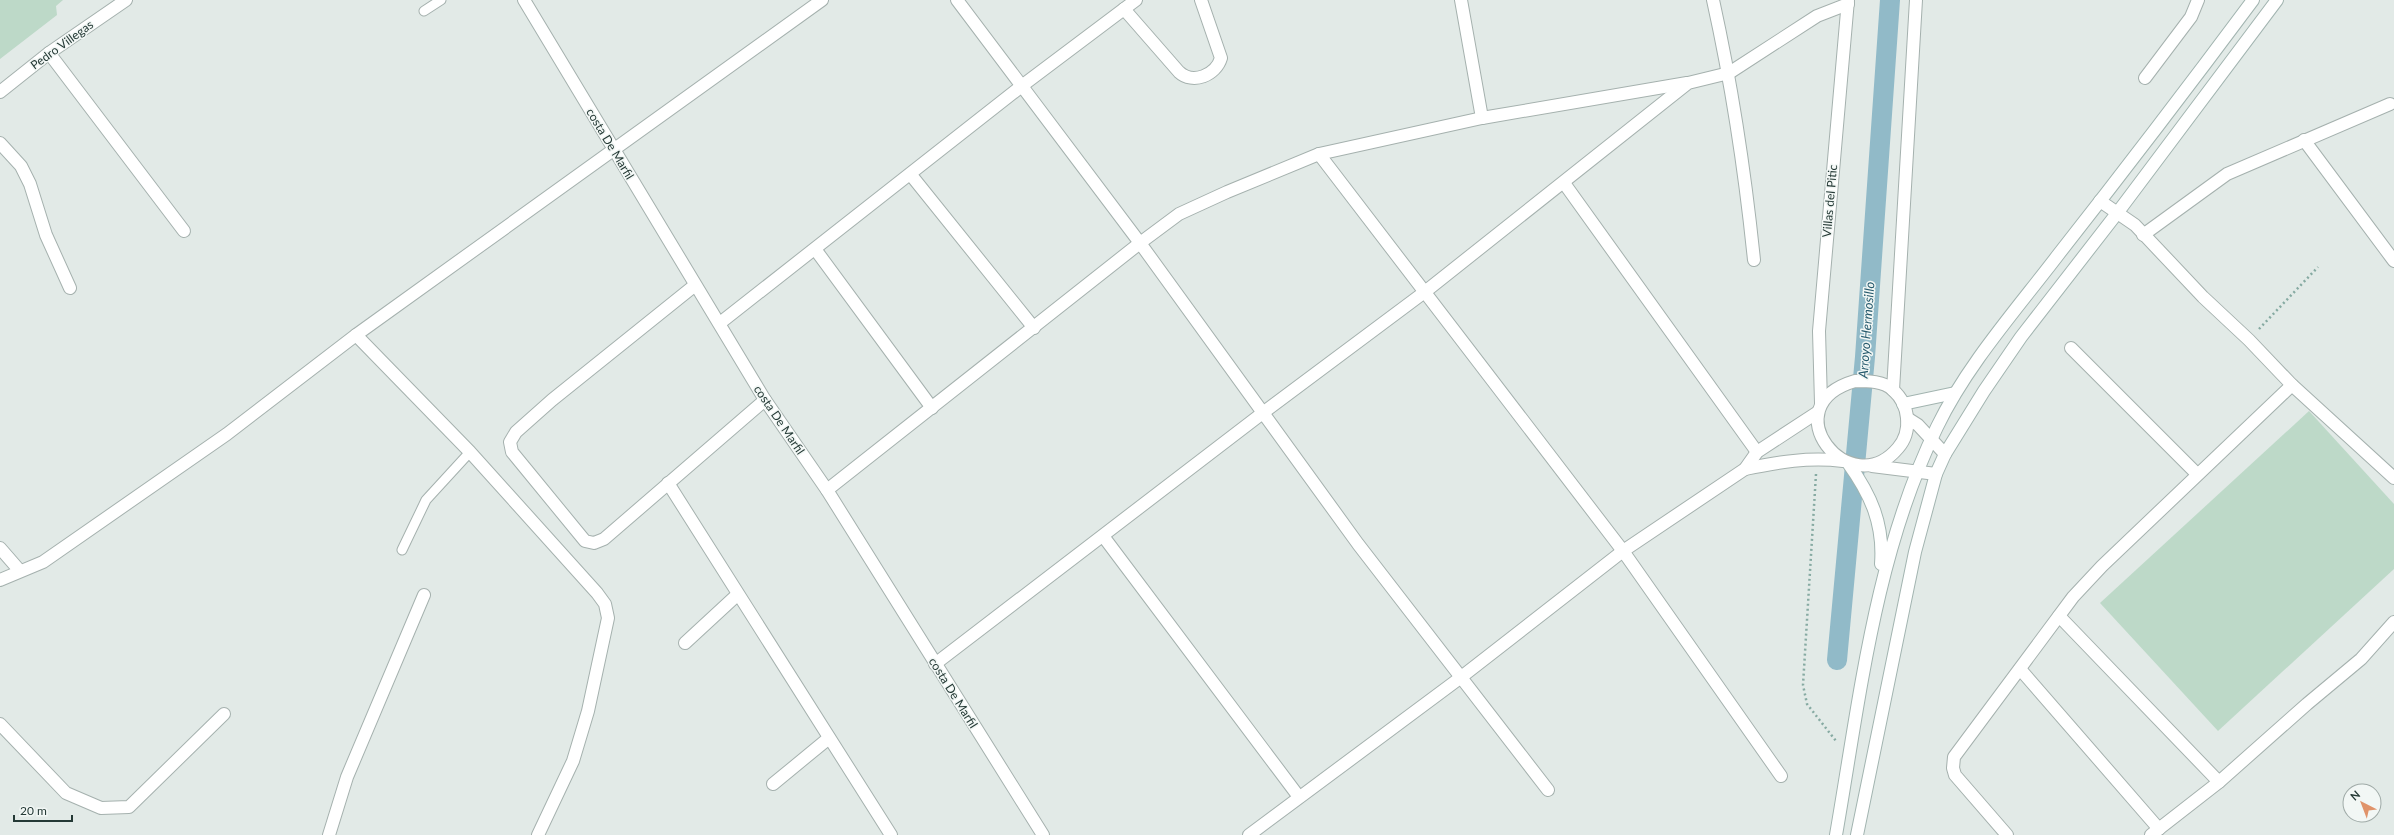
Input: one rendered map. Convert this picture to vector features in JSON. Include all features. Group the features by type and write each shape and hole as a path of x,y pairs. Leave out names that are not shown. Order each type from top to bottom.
{"street":[{"name":"Pedro Villegas","path":"0,92 50,53 126,0"},
{"name":"costa De Marfil","path":"524,0 694,286 720,323 765,400 827,490 1043,835"},
{"path":"0,580 43,562 227,434 356,335 822,0"},
{"path":"957,0 1023,85 1140,243 1264,412 1358,544 1548,790"},
{"path":"720,323 911,175 1023,85 1136,0"},
{"path":"1124,8 1179,72 1186,78 1194,79 1213,72 1221,58 1201,0"},
{"path":"1461,0 1482,118"},
{"path":"1713,0 1729,73 1744,164 1754,260"},
{"path":"1893,390 1916,0"},
{"path":"2145,78 2191,17 2198,0"},
{"path":"1836,835 1880,589 1901,512 1931,440 1955,393 2003,327 2159,127 2253,0"},
{"path":"1857,835 1915,552 1936,474 1946,454 1984,391 2021,337 2118,212 2277,0"},
{"path":"827,490 1140,243 1179,214 1227,192 1319,154 1482,118 1688,83 1729,73 1817,16 1848,2"},
{"name":"Villas del Pitic","path":"1819,407 1819,331 1848,2"},
{"path":"50,53 184,231"},
{"path":"935,664 1264,412 1426,291 1564,183 1688,83"},
{"path":"2143,235 2226,174 2390,104"},
{"path":"2304,140 2394,261"},
{"path":"0,144 21,166 30,184 46,235 70,288"},
{"path":"1319,154 1426,291 1623,550 1780,776"},
{"path":"911,175 1034,328"},
{"path":"1564,183 1757,452"},
{"path":"2100,201 2118,212 2143,235 2202,297 2248,340 2292,385 2394,478"},
{"path":"815,249 932,408"},
{"path":"694,286 552,400 516,432 510,442 512,452 585,541 594,542 604,539 668,482 765,400"},
{"path":"356,335 470,452 597,593 605,604 608,618 588,711 573,761 538,835"},
{"path":"2070,348 2197,474"},
{"path":"1249,835 1460,678 1623,550 1745,469 1757,452 1819,407 1830,392 1842,384 1856,381 1874,382 1893,390 1903,404 1907,418 1905,437 1887,459 1868,465"},
{"path":"2007,835 1960,782 1953,768 1954,757 2073,597 2102,566 2197,474 2292,385"},
{"path":"1903,404 1955,393"},
{"path":"1819,407 1818,426 1823,441 1832,453 1849,464 1875,508 1882,543 1880,589"},
{"path":"1907,418 1918,425 1946,454"},
{"path":"1745,469 1796,459 1817,458 1849,464 1936,474"},
{"path":"668,482 828,738 891,835"},
{"path":"1103,536 1299,798"},
{"path":"0,548 20,571"},
{"path":"329,835 347,777 424,595"},
{"path":"685,643 738,595"},
{"path":"2059,616 2219,782"},
{"path":"2020,669 2155,832 2219,782 2307,704 2361,659 2394,622"},
{"path":"0,724 66,793 101,808 129,807 224,714"},
{"path":"773,784 828,738"}],"lane":[{"path":"424,11 442,0"},
{"path":"402,550 426,500 470,452"}],"path":[{"path":"2248,340 2318,267"},
{"path":"1817,458 1803,685 1807,704 1849,759"}],"green space":[{"path":"0,0 63,0 56,6 57,15 0,59"},
{"path":"2309,411 2394,504 2394,569 2218,731 2100,603"}],"waterway":[{"name":"Arroyo Hermosillo","path":"1837,660 1865,357 1890,0"}]}
